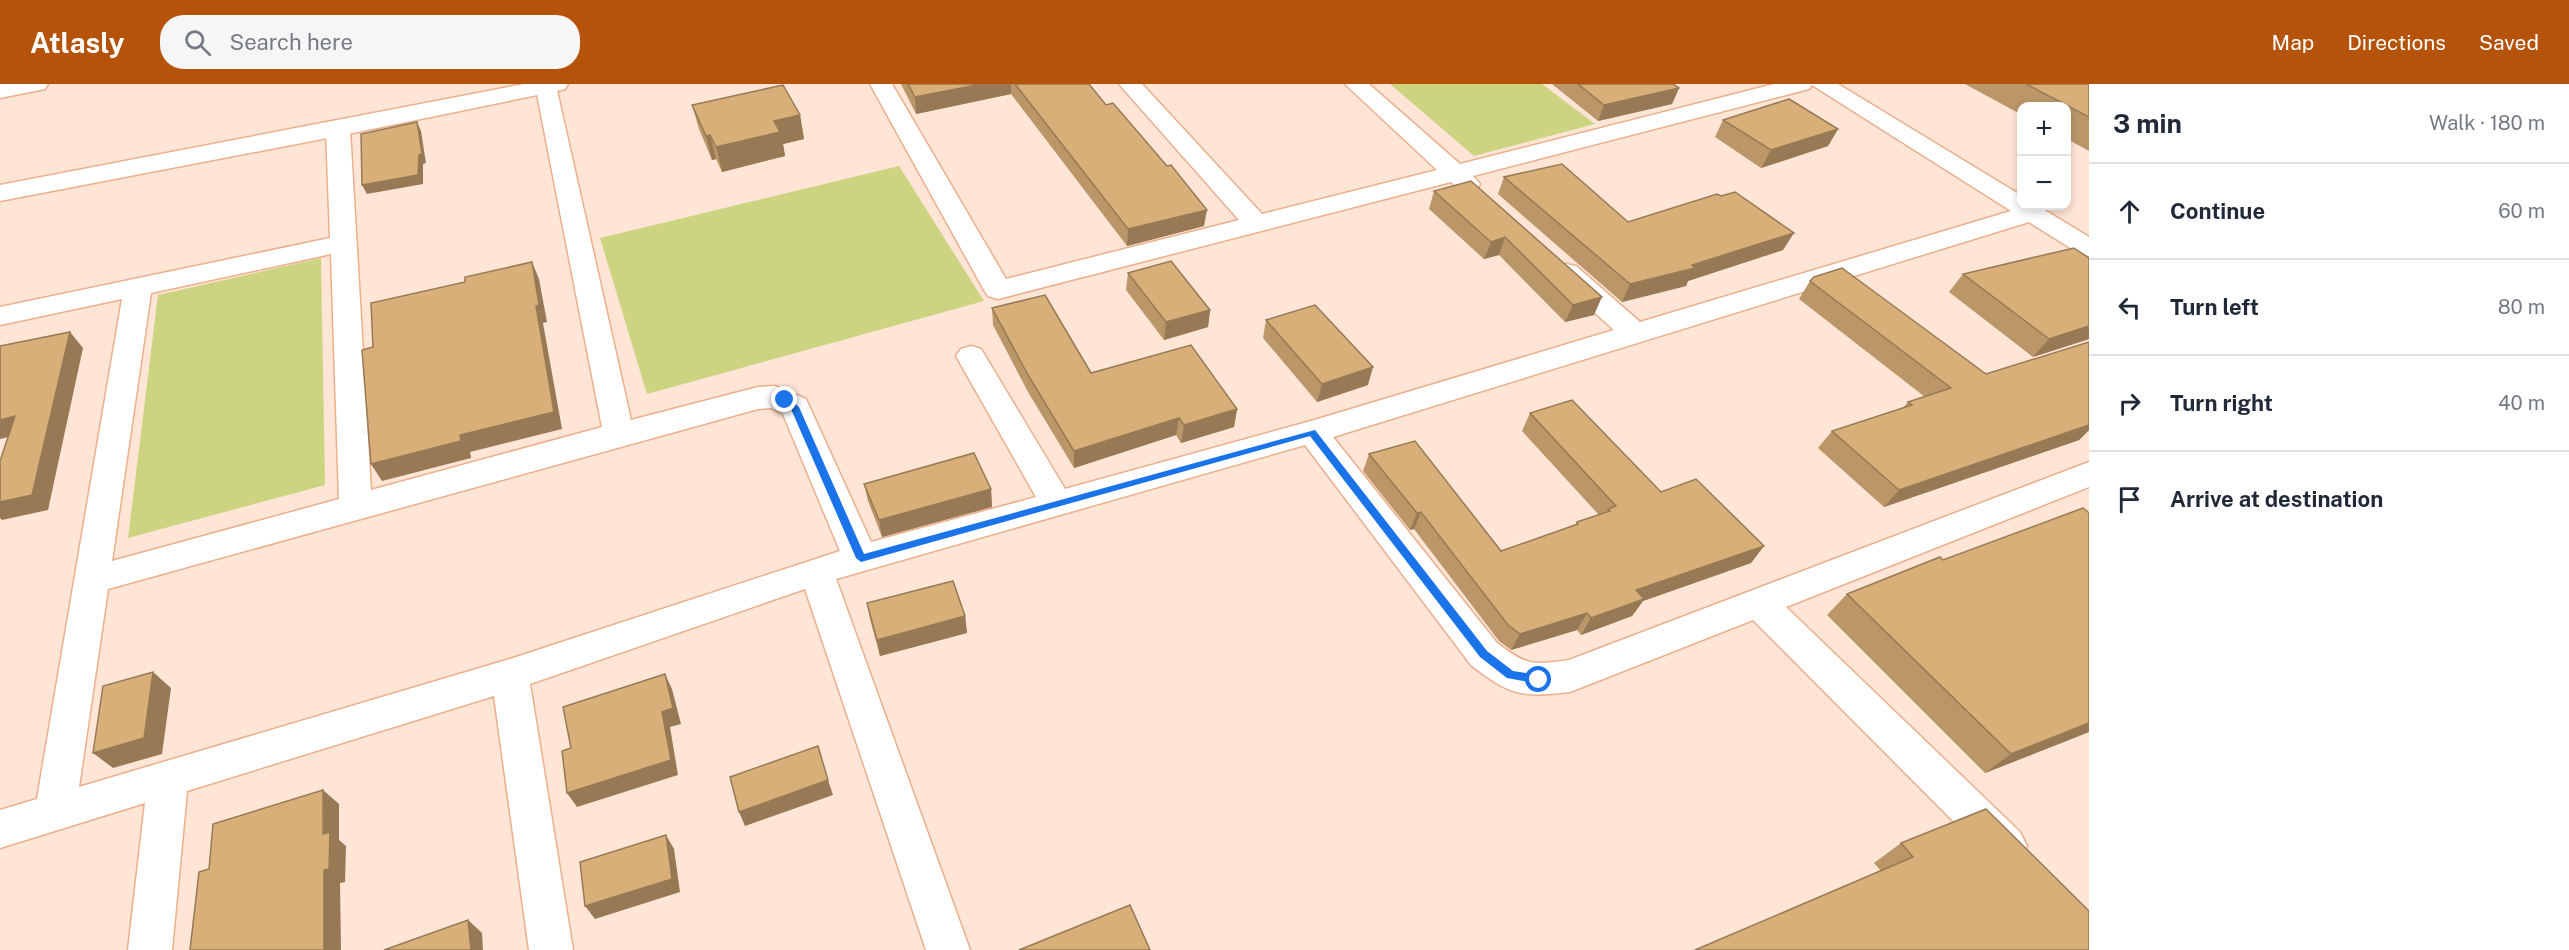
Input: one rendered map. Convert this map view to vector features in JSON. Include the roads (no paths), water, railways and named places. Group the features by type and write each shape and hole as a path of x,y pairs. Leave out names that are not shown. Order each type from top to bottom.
{"street":[{"path":"0,91 37,84"},
{"path":"881,84 998,290 1801,84"},
{"path":"1130,84 1257,224"},
{"path":"1356,84 1489,203"},
{"path":"1822,84 2089,248"},
{"path":"0,193 338,129 551,85 619,434"},
{"path":"338,129 356,507"},
{"path":"0,829 510,675 816,571 1312,432 2032,213"},
{"path":"0,316 343,243"},
{"path":"1549,256 1635,333"},
{"path":"55,814 138,286"},
{"path":"971,356 1056,502"},
{"path":"92,580 619,434 758,398 775,396 795,407 861,558"},
{"path":"1312,432 1484,654 1511,675 1539,680 1570,676 1759,603 2082,485"},
{"path":"816,571 948,950"},
{"path":"1759,603 2030,869"},
{"path":"510,675 551,950"},
{"path":"150,950 168,779"}]}
